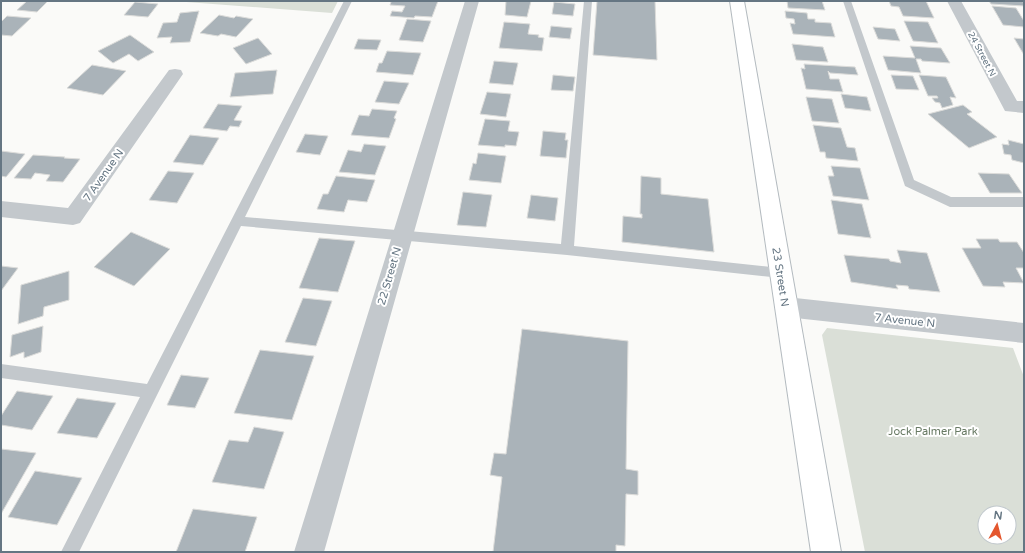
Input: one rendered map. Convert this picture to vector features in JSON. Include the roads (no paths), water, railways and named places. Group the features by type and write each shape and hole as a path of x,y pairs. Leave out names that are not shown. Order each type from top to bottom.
{"street":[{"name":"22 Street N","path":"309,552 401,236 472,1"},
{"name":"23 Street N","path":"737,1 826,552"},
{"name":"24 Street N","path":"954,1 1018,107"},
{"name":"7 Avenue N","path":"1,209 73,217 174,74"},
{"name":"7 Avenue N","path":"786,307 1024,333"}],"lane":[{"path":"70,552 348,1"},
{"path":"567,250 588,1"},
{"path":"848,1 909,183 950,202 1024,202"},
{"path":"237,221 567,250 781,273"},
{"path":"1,371 151,392"}],"park label":[{"name":"Jock Palmer Park","path":"933,431"}]}
